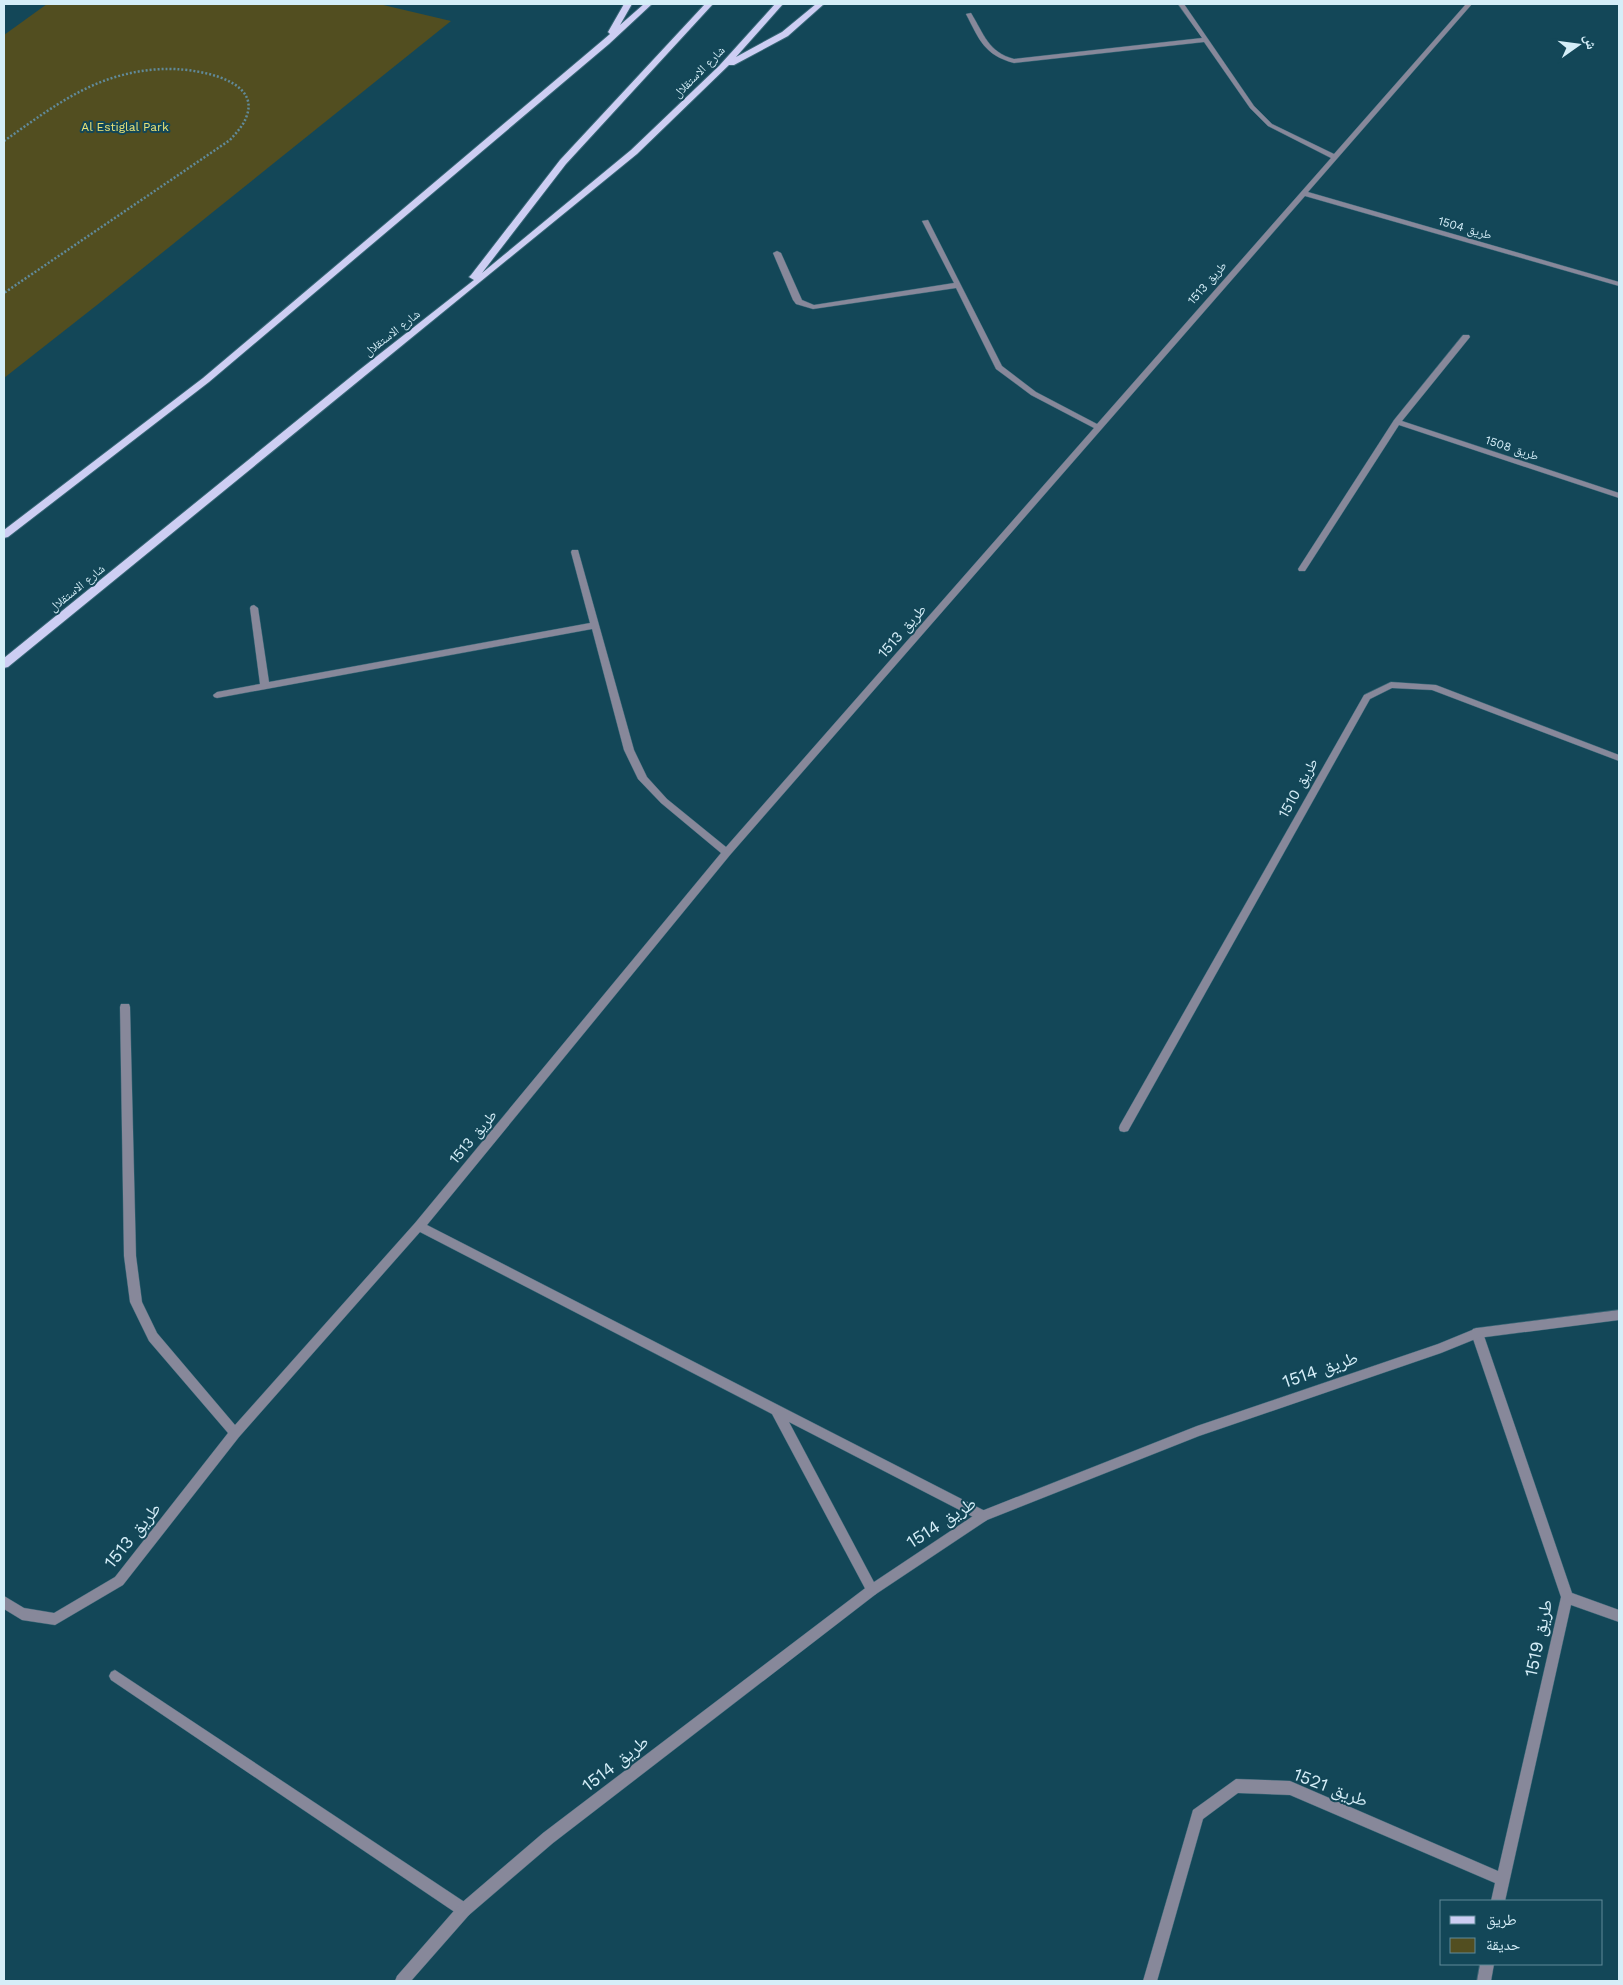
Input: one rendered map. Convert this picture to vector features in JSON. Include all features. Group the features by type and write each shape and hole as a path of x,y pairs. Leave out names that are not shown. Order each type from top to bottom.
{"main road":[{"path":"606,42 628,4"},
{"path":"4,535 206,380 606,42 648,4"},
{"path":"458,297 563,162 709,4"},
{"name":"شارع الاستقلال","path":"4,664 458,297 634,152 722,68 778,4"},
{"path":"722,68 785,34 820,4"}],"street":[{"path":"1180,4 1252,108 1270,125 1336,157"},
{"name":"طريق 1513","path":"4,1602 22,1614 55,1618 119,1581 235,1433 419,1226 727,853 1469,4"},
{"path":"968,14 991,52 1001,58 1014,60 1204,40"},
{"name":"طريق 1504","path":"1304,194 1619,284"},
{"path":"926,221 999,367 1031,393 1099,428"},
{"path":"777,253 796,298 799,302 813,306 958,286"},
{"path":"1302,569 1397,422 1466,337"},
{"name":"طريق 1508","path":"1397,422 1619,496"},
{"path":"575,552 629,750 643,779 664,801 727,853"},
{"path":"254,608 265,686"},
{"path":"217,695 595,625"},
{"name":"طريق 1510","path":"1124,1128 1367,697 1391,685 1433,687 1619,758"},
{"path":"125,1007 130,1256 136,1302 153,1337 235,1433"},
{"path":"419,1226 983,1516"},
{"name":"طريق 1514","path":"402,1981 464,1910 548,1838 872,1590 983,1516 1197,1431 1441,1348 1477,1333 1619,1315"},
{"name":"طريق 1519","path":"1477,1333 1567,1597 1498,1900"},
{"path":"777,1411 872,1590"},
{"path":"1567,1597 1619,1616"},
{"path":"115,1676 464,1910"},
{"name":"طريق 1521","path":"1150,1981 1198,1815 1236,1786 1290,1788 1502,1879"},
{"path":"1484,1981 1487,1965"}],"path":[{"path":"4,141 53,108 89,87 107,79 149,70 191,70 210,73 226,79 238,87 246,96 250,107 248,118 241,129 230,140 4,293"}],"green space":[{"name":"Al Estiglal Park","path":"47,4 379,4 451,21 4,378 4,35"}]}
